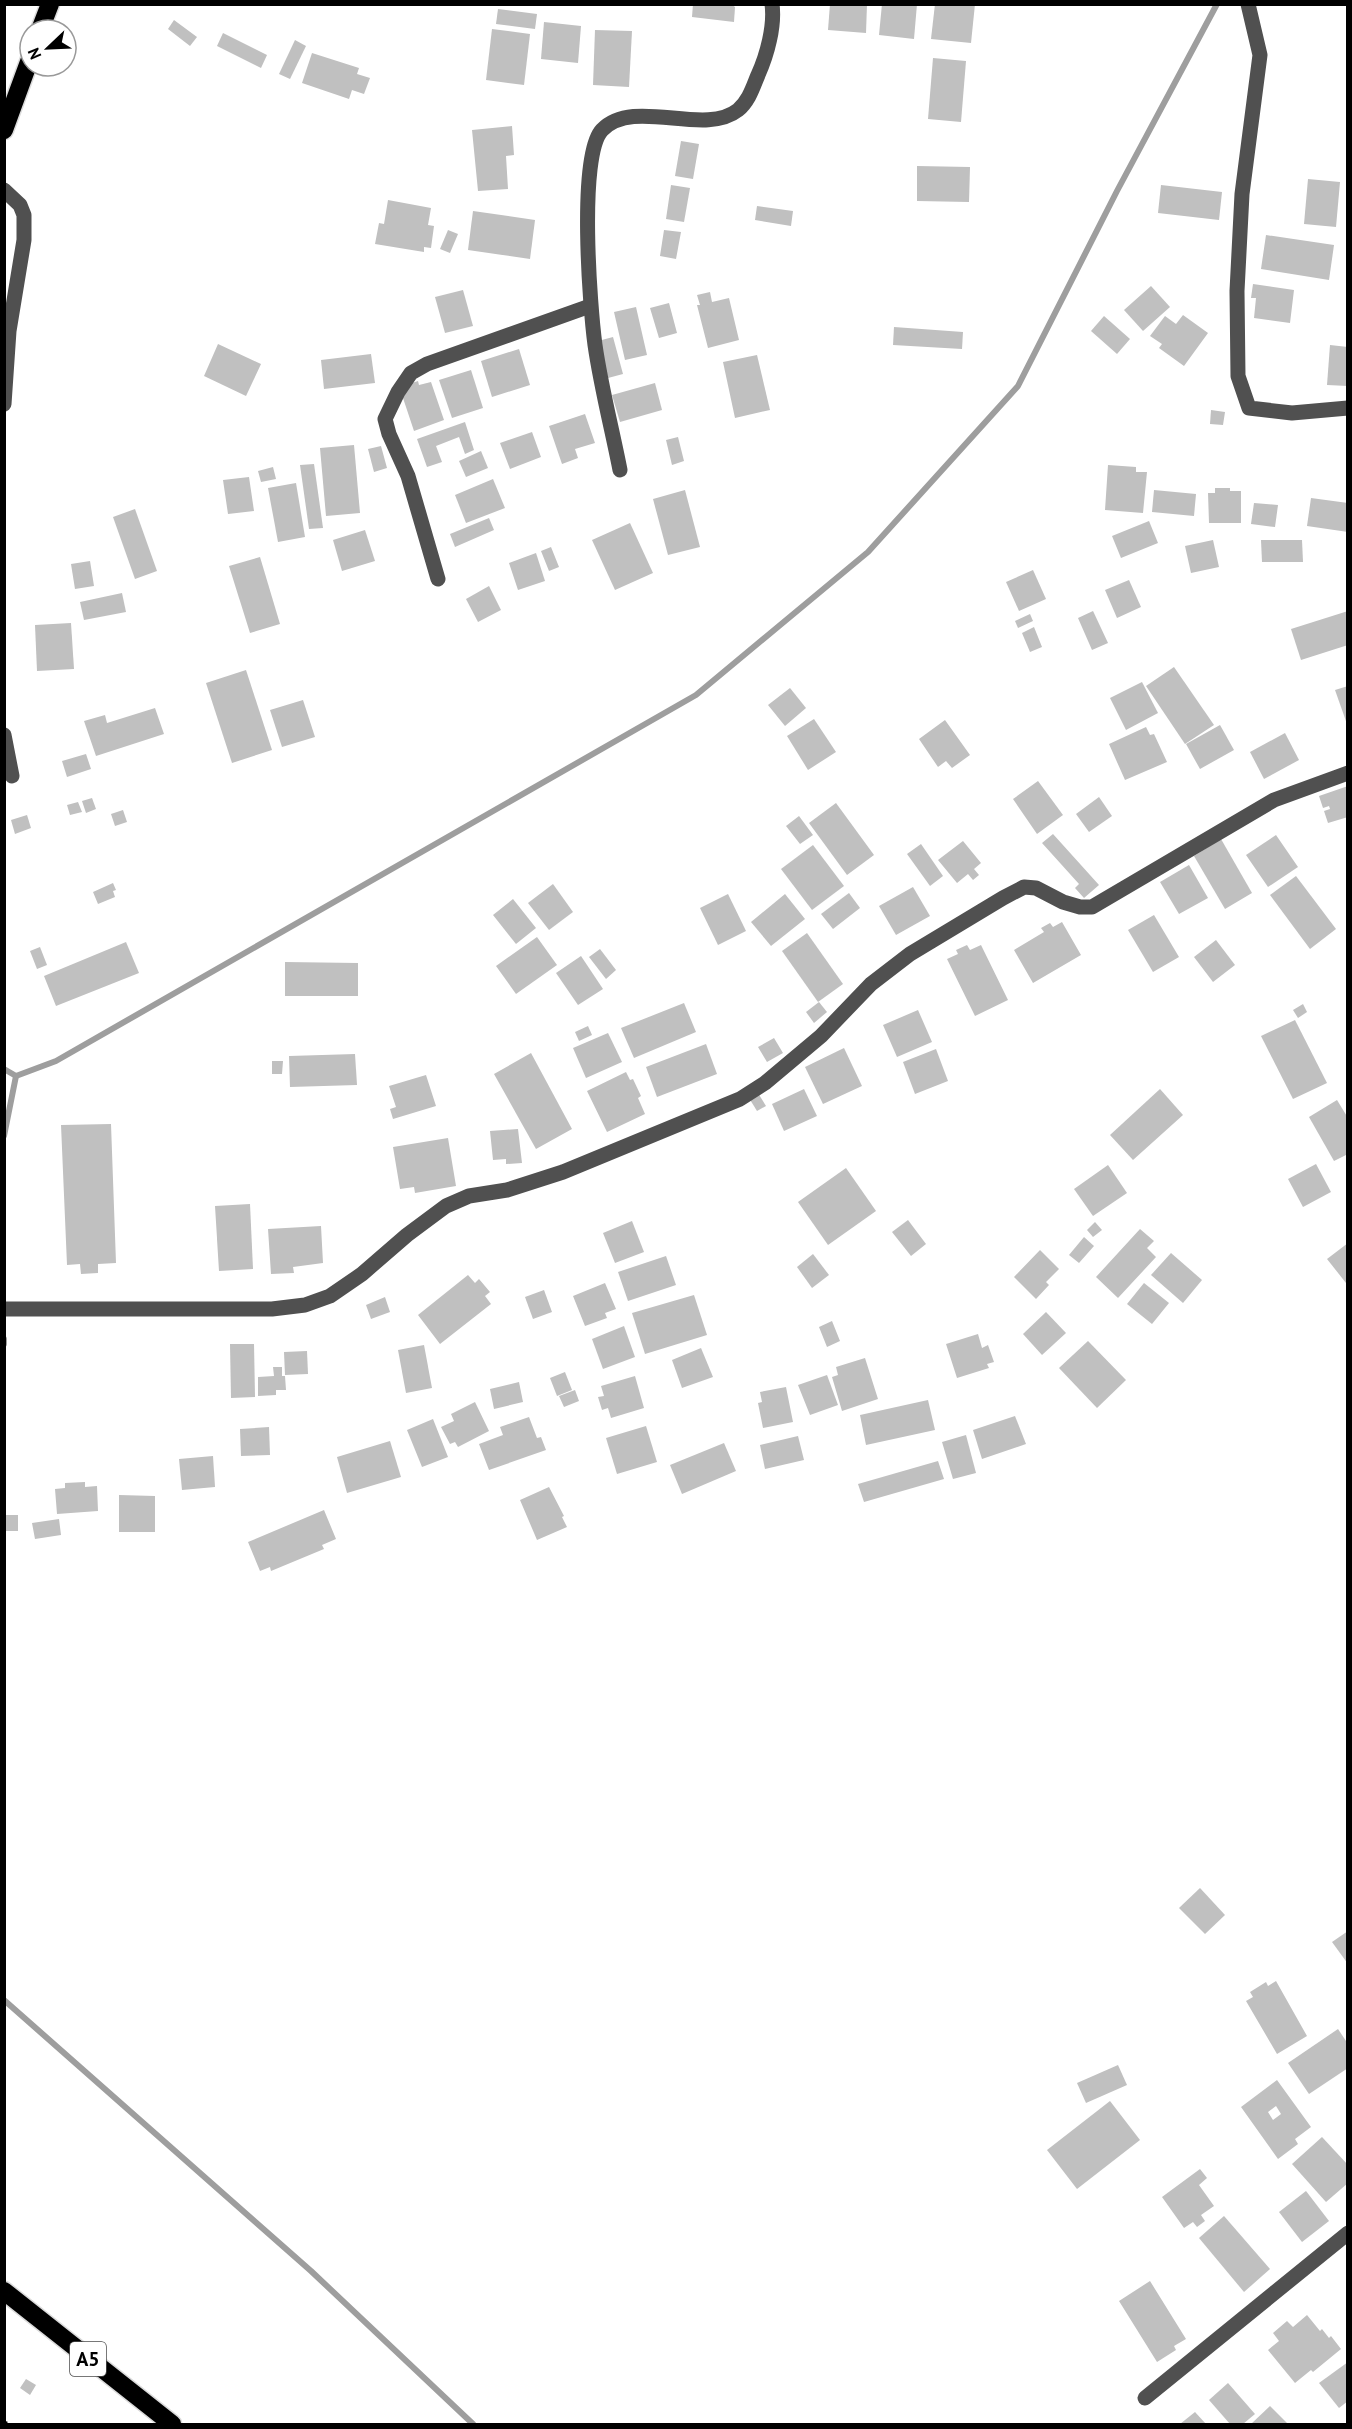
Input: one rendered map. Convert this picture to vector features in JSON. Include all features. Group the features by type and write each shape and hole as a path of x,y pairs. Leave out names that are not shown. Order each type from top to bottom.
{"highway":[{"path":"4,130 23,78"},
{"name":"A5","path":"4,2291 170,2424"}],"street":[{"path":"620,470 595,348 590,306 588,183 594,143 601,130 620,118 707,118 728,116 740,109 749,97 763,66 774,16 772,4"},
{"path":"1248,4 1260,55 1242,194 1237,291 1238,376 1249,408 1292,413 1347,408"},
{"path":"4,190 14,197 24,215 24,240 9,331 4,404"},
{"path":"438,579 408,476 389,434 385,419 398,392 411,373 426,364 590,306"},
{"path":"4,735 12,776"},
{"path":"4,1309 272,1309 305,1305 330,1296 362,1274 407,1235 446,1206 469,1197 507,1190 563,1172 740,1099 765,1083 821,1036 871,984 910,954 1024,887 1036,888 1063,902 1080,907 1092,907 1274,800 1347,773"},
{"path":"1145,2398 1347,2234"}],"building":[{"path":"693,4 731,4 735,7 734,22 692,17"},
{"path":"830,4 867,4 866,33 828,30"},
{"path":"882,4 917,4 914,39 879,35"},
{"path":"935,4 975,4 971,43 931,39"},
{"path":"498,9 537,14 535,29 496,24"},
{"path":"174,20 197,37 190,46 168,29"},
{"path":"544,22 581,26 578,63 541,59"},
{"path":"492,29 530,34 524,85 486,80"},
{"path":"595,30 632,31 629,87 593,85"},
{"path":"223,33 267,55 261,68 217,46"},
{"path":"295,40 306,46 290,79 279,74"},
{"path":"312,53 359,68 357,74 370,78 364,94 352,90 349,99 302,83"},
{"path":"933,58 966,61 961,122 928,119"},
{"path":"512,126 514,155 506,156 508,189 478,191 472,130"},
{"path":"681,141 699,144 693,179 675,176"},
{"path":"917,166 970,167 969,202 917,201"},
{"path":"1308,179 1340,182 1336,227 1304,224"},
{"path":"671,185 690,188 684,222 666,219"},
{"path":"1161,185 1222,192 1219,220 1158,213"},
{"path":"388,200 431,208 428,225 434,226 431,248 424,247 424,252 375,244 379,223 384,224"},
{"path":"757,206 793,211 791,226 755,220"},
{"path":"473,211 535,220 530,259 468,250"},
{"path":"448,230 458,234 450,253 440,249"},
{"path":"664,230 681,232 676,259 660,256"},
{"path":"1266,235 1334,245 1329,280 1261,269"},
{"path":"1253,284 1294,290 1290,323 1254,318 1256,298 1251,298"},
{"path":"1151,286 1170,307 1143,331 1124,310"},
{"path":"463,290 473,326 445,333 435,297"},
{"path":"710,292 712,302 729,298 739,340 708,348 697,305 700,305 697,295"},
{"path":"669,303 677,333 659,338 650,308"},
{"path":"636,307 647,355 625,360 614,312"},
{"path":"1183,315 1208,333 1184,366 1159,348 1162,344 1150,336 1165,316 1176,324"},
{"path":"1104,316 1130,339 1117,354 1091,331"},
{"path":"894,327 963,332 962,349 893,345"},
{"path":"613,337 623,374 608,378 598,341"},
{"path":"218,344 261,364 246,396 204,376"},
{"path":"1330,345 1348,347 1348,386 1327,385"},
{"path":"519,349 530,385 492,397 481,361"},
{"path":"371,354 375,383 324,389 321,360"},
{"path":"757,355 770,410 735,418 723,362"},
{"path":"471,370 483,408 452,418 439,380"},
{"path":"418,381 419,385 431,382 444,420 414,431 401,392 403,386"},
{"path":"655,383 662,410 620,422 612,395"},
{"path":"1211,410 1225,412 1223,425 1210,424"},
{"path":"585,414 595,443 575,449 578,458 562,464 549,426"},
{"path":"465,422 474,450 465,454 459,437 436,446 442,462 427,467 417,439"},
{"path":"532,432 541,457 510,469 500,443"},
{"path":"678,437 684,461 672,465 666,440"},
{"path":"354,445 360,513 326,516 320,448"},
{"path":"381,446 387,468 374,472 368,449"},
{"path":"481,451 488,468 466,477 459,461"},
{"path":"314,464 323,528 309,529 300,465"},
{"path":"1108,465 1136,467 1136,472 1147,472 1143,513 1105,510"},
{"path":"273,467 276,479 261,482 258,471"},
{"path":"249,477 254,511 228,514 223,480"},
{"path":"493,479 505,508 466,523 455,495"},
{"path":"296,483 305,537 278,542 268,488"},
{"path":"1215,488 1241,491 1241,523 1209,523 1208,493 1215,493"},
{"path":"685,490 700,547 668,555 653,499"},
{"path":"1154,490 1196,494 1194,516 1152,512"},
{"path":"1311,498 1348,503 1348,532 1307,526"},
{"path":"1254,503 1278,505 1275,527 1251,524"},
{"path":"135,509 157,571 135,579 113,517"},
{"path":"489,518 494,530 455,547 450,534"},
{"path":"1149,521 1158,543 1121,558 1112,536"},
{"path":"630,523 653,573 615,590 592,540"},
{"path":"365,530 375,561 342,571 333,540"},
{"path":"1213,540 1219,567 1191,573 1185,546"},
{"path":"1261,540 1302,540 1303,562 1262,562"},
{"path":"551,547 559,567 549,571 541,551"},
{"path":"536,553 545,581 518,590 509,563"},
{"path":"260,557 280,624 250,633 229,566"},
{"path":"90,561 94,586 75,589 71,564"},
{"path":"1033,570 1046,599 1019,611 1006,582"},
{"path":"1129,580 1141,607 1117,618 1105,590"},
{"path":"489,586 501,610 478,622 466,599"},
{"path":"122,593 126,612 84,620 80,602"},
{"path":"1093,611 1108,643 1092,650 1078,618"},
{"path":"1348,611 1348,645 1301,660 1291,629"},
{"path":"1030,614 1033,621 1018,628 1015,621"},
{"path":"71,623 74,669 37,671 35,625"},
{"path":"1034,627 1042,647 1030,652 1022,633"},
{"path":"1174,667 1214,725 1185,744 1146,686"},
{"path":"246,670 272,750 232,763 206,683"},
{"path":"1142,682 1158,713 1126,730 1110,698"},
{"path":"1348,686 1348,724 1347,724 1335,690"},
{"path":"790,688 806,708 785,726 768,705"},
{"path":"303,700 315,737 282,747 270,710"},
{"path":"155,708 164,734 96,756 84,721 105,715 107,723"},
{"path":"814,719 836,752 808,770 787,736"},
{"path":"945,720 970,755 952,768 946,761 938,767 919,739"},
{"path":"1220,725 1234,750 1200,769 1186,744"},
{"path":"1146,727 1150,735 1154,734 1167,762 1125,780 1109,744"},
{"path":"1285,733 1299,760 1264,779 1250,752"},
{"path":"86,754 91,769 67,777 62,761"},
{"path":"1038,781 1063,815 1037,834 1013,799"},
{"path":"1348,786 1348,817 1328,823 1324,811 1330,809 1329,806 1323,808 1319,796"},
{"path":"1099,797 1112,816 1089,832 1076,814"},
{"path":"92,798 96,809 86,813 82,801"},
{"path":"78,802 82,812 70,815 67,805"},
{"path":"836,803 874,855 847,875 809,823"},
{"path":"123,810 127,822 115,826 111,814"},
{"path":"27,815 31,828 15,834 11,820"},
{"path":"799,816 813,835 800,844 786,826"},
{"path":"1053,834 1099,885 1084,898 1075,888 1079,884 1042,843"},
{"path":"1276,835 1298,867 1268,887 1246,855"},
{"path":"1221,839 1252,893 1225,909 1194,856"},
{"path":"963,841 981,863 974,869 979,875 973,880 968,874 957,883 938,860"},
{"path":"921,844 943,876 930,886 907,854"},
{"path":"813,845 844,886 812,910 781,869"},
{"path":"1189,865 1208,898 1179,914 1160,882"},
{"path":"1296,876 1336,929 1310,949 1270,895"},
{"path":"113,883 116,890 113,891 115,897 98,904 93,892"},
{"path":"553,884 573,912 549,930 528,903"},
{"path":"913,887 930,916 896,935 879,906"},
{"path":"849,893 860,908 833,929 821,914"},
{"path":"728,894 746,931 718,945 700,908"},
{"path":"785,894 805,919 771,946 751,922"},
{"path":"513,899 536,928 516,944 493,915"},
{"path":"1154,915 1179,957 1153,972 1128,930"},
{"path":"1062,922 1081,955 1033,983 1014,950 1044,932 1041,928 1050,923 1053,927"},
{"path":"807,933 843,984 818,1002 782,951"},
{"path":"537,937 557,965 516,994 496,966"},
{"path":"1216,940 1235,965 1213,982 1194,957"},
{"path":"126,942 139,973 56,1006 44,976"},
{"path":"967,945 970,950 981,945 1008,1000 975,1016 947,959 958,954 956,950"},
{"path":"40,947 47,965 37,969 30,951"},
{"path":"600,949 616,970 606,979 589,957"},
{"path":"581,956 603,989 578,1005 556,973"},
{"path":"285,962 358,963 358,996 285,996"},
{"path":"819,1002 827,1012 814,1023 806,1012"},
{"path":"684,1003 696,1032 634,1058 621,1028"},
{"path":"1303,1004 1307,1012 1298,1018 1293,1010"},
{"path":"918,1010 932,1042 897,1057 883,1025"},
{"path":"1295,1020 1327,1083 1293,1099 1261,1036"},
{"path":"588,1026 592,1035 579,1041 575,1032"},
{"path":"608,1033 622,1062 586,1078 573,1048"},
{"path":"774,1038 783,1053 767,1062 758,1047"},
{"path":"706,1044 717,1074 657,1097 646,1067"},
{"path":"844,1048 862,1086 823,1104 805,1067"},
{"path":"936,1049 948,1081 915,1094 903,1062"},
{"path":"531,1053 572,1129 536,1149 494,1074"},
{"path":"355,1054 357,1085 290,1087 289,1056"},
{"path":"272,1061 283,1061 282,1074 272,1074"},
{"path":"626,1072 630,1080 633,1079 641,1096 638,1098 645,1114 607,1132 587,1091"},
{"path":"426,1075 436,1106 393,1119 390,1109 396,1107 389,1086"},
{"path":"804,1089 817,1116 784,1131 772,1104"},
{"path":"1160,1089 1183,1115 1133,1160 1110,1135"},
{"path":"758,1093 766,1106 757,1111 749,1098"},
{"path":"1337,1100 1348,1118 1348,1154 1334,1161 1309,1117"},
{"path":"111,1124 116,1263 98,1264 98,1273 81,1274 80,1264 67,1265 61,1125"},
{"path":"518,1129 522,1163 506,1164 506,1159 493,1160 490,1131"},
{"path":"448,1138 456,1186 415,1193 414,1187 400,1189 393,1147"},
{"path":"1316,1164 1331,1192 1303,1207 1288,1179"},
{"path":"1108,1165 1127,1193 1093,1216 1074,1189"},
{"path":"846,1168 876,1211 828,1245 798,1202"},
{"path":"250,1204 253,1269 219,1271 215,1206"},
{"path":"908,1220 926,1244 911,1256 892,1232"},
{"path":"632,1221 644,1252 615,1263 603,1233"},
{"path":"1095,1222 1102,1230 1093,1237 1087,1230"},
{"path":"321,1226 323,1263 293,1267 294,1273 271,1274 268,1229"},
{"path":"1140,1229 1154,1241 1147,1248 1156,1257 1118,1298 1096,1277"},
{"path":"1084,1237 1094,1246 1079,1263 1069,1255"},
{"path":"1348,1243 1348,1281 1346,1283 1327,1259"},
{"path":"1040,1250 1059,1269 1046,1282 1049,1285 1036,1299 1014,1277"},
{"path":"1171,1253 1202,1280 1183,1303 1151,1275"},
{"path":"813,1254 829,1275 812,1288 797,1267"},
{"path":"666,1256 676,1285 628,1301 618,1272"},
{"path":"468,1275 475,1283 479,1279 490,1292 485,1296 491,1304 440,1344 418,1315"},
{"path":"605,1283 616,1309 605,1313 607,1318 585,1326 573,1296"},
{"path":"1144,1283 1169,1303 1152,1324 1127,1304"},
{"path":"544,1290 552,1312 533,1319 525,1297"},
{"path":"694,1295 707,1335 645,1354 632,1313"},
{"path":"385,1297 390,1312 371,1319 366,1305"},
{"path":"1046,1312 1066,1333 1042,1355 1023,1334"},
{"path":"832,1321 840,1341 827,1347 819,1327"},
{"path":"624,1326 635,1357 603,1369 592,1339"},
{"path":"978,1334 982,1348 988,1345 994,1362 987,1364 989,1368 957,1378 946,1344"},
{"path":"1088,1341 1126,1380 1097,1408 1059,1368"},
{"path":"230,1344 254,1344 255,1397 231,1398"},
{"path":"424,1345 432,1388 406,1393 398,1350"},
{"path":"701,1348 713,1377 682,1388 672,1360"},
{"path":"307,1351 308,1374 285,1375 284,1352"},
{"path":"865,1358 878,1399 842,1411 832,1377 838,1375 836,1367"},
{"path":"273,1367 282,1367 286,1390 276,1390 276,1395 258,1396 258,1377 274,1376"},
{"path":"565,1372 572,1390 557,1396 550,1378"},
{"path":"827,1375 838,1405 810,1415 798,1385"},
{"path":"635,1376 644,1408 611,1418 608,1408 602,1410 598,1397 604,1396 601,1386"},
{"path":"519,1382 523,1402 494,1409 490,1389"},
{"path":"786,1387 793,1422 763,1428 758,1403 762,1402 760,1392"},
{"path":"575,1390 579,1401 564,1407 559,1396"},
{"path":"928,1400 935,1430 866,1445 860,1415"},
{"path":"475,1402 489,1431 458,1447 455,1442 450,1444 441,1427 454,1421 451,1414"},
{"path":"1015,1416 1026,1444 982,1459 973,1430"},
{"path":"529,1417 537,1438 541,1437 546,1450 489,1470 479,1444 503,1435 500,1427"},
{"path":"433,1419 448,1457 422,1467 407,1430"},
{"path":"646,1426 657,1462 617,1474 606,1438"},
{"path":"269,1427 270,1455 241,1456 240,1429"},
{"path":"966,1435 976,1473 953,1479 942,1442"},
{"path":"798,1436 804,1460 765,1469 760,1445"},
{"path":"390,1441 401,1477 347,1493 337,1457"},
{"path":"724,1443 736,1471 682,1494 670,1465"},
{"path":"213,1456 215,1487 182,1490 179,1459"},
{"path":"938,1461 944,1479 864,1502 858,1484"},
{"path":"85,1482 85,1487 97,1486 98,1511 57,1514 55,1489 65,1488 65,1483"},
{"path":"549,1487 567,1527 537,1540 520,1500"},
{"path":"119,1495 155,1496 155,1532 119,1532"},
{"path":"324,1510 336,1539 322,1545 324,1549 271,1571 270,1567 260,1571 248,1542"},
{"path":"4,1515 18,1515 18,1531 4,1531"},
{"path":"59,1519 61,1535 35,1539 32,1523"},
{"path":"1200,1888 1225,1915 1205,1934 1179,1908"},
{"path":"1348,1931 1348,1964 1332,1942"},
{"path":"1276,1981 1307,2036 1277,2054 1246,2001 1253,1997 1250,1992 1266,1982 1268,1986"},
{"path":"1338,2029 1348,2044 1348,2068 1309,2094 1288,2063"},
{"path":"1118,2065 1127,2085 1086,2103 1077,2083"},
{"path":"1277,2080 1311,2127 1295,2139 1298,2144 1278,2159 1241,2107","holes":["1276,2106 1281,2114 1273,2120 1268,2112"]},
{"path":"1110,2101 1140,2140 1077,2189 1047,2150"},
{"path":"1322,2137 1348,2165 1348,2183 1326,2202 1292,2164"},
{"path":"1200,2169 1207,2178 1199,2185 1214,2206 1201,2215 1205,2221 1197,2227 1193,2222 1184,2228 1162,2197"},
{"path":"1306,2191 1329,2221 1302,2242 1279,2212"},
{"path":"1224,2216 1270,2269 1244,2292 1199,2238"},
{"path":"1150,2281 1186,2339 1174,2346 1176,2350 1157,2362 1119,2301"},
{"path":"1307,2315 1320,2331 1322,2329 1329,2338 1331,2336 1341,2349 1313,2372 1311,2370 1295,2383 1268,2350 1279,2341 1273,2333 1287,2321 1293,2327"},
{"path":"1348,2362 1348,2401 1339,2408 1319,2383"},
{"path":"26,2379 36,2385 30,2395 20,2388"},
{"path":"1228,2383 1255,2414 1243,2424 1230,2424 1209,2400"},
{"path":"1270,2406 1288,2424 1251,2424"},
{"path":"1195,2412 1206,2424 1180,2424"}],"waterway":[{"path":"16,1076 56,1061 696,695 868,552 1018,386 1117,191 1217,4"},
{"path":"4,1069 16,1076 4,1136"},
{"path":"4,1339 4,1344"},
{"path":"4,2000 311,2271 473,2424"}]}
